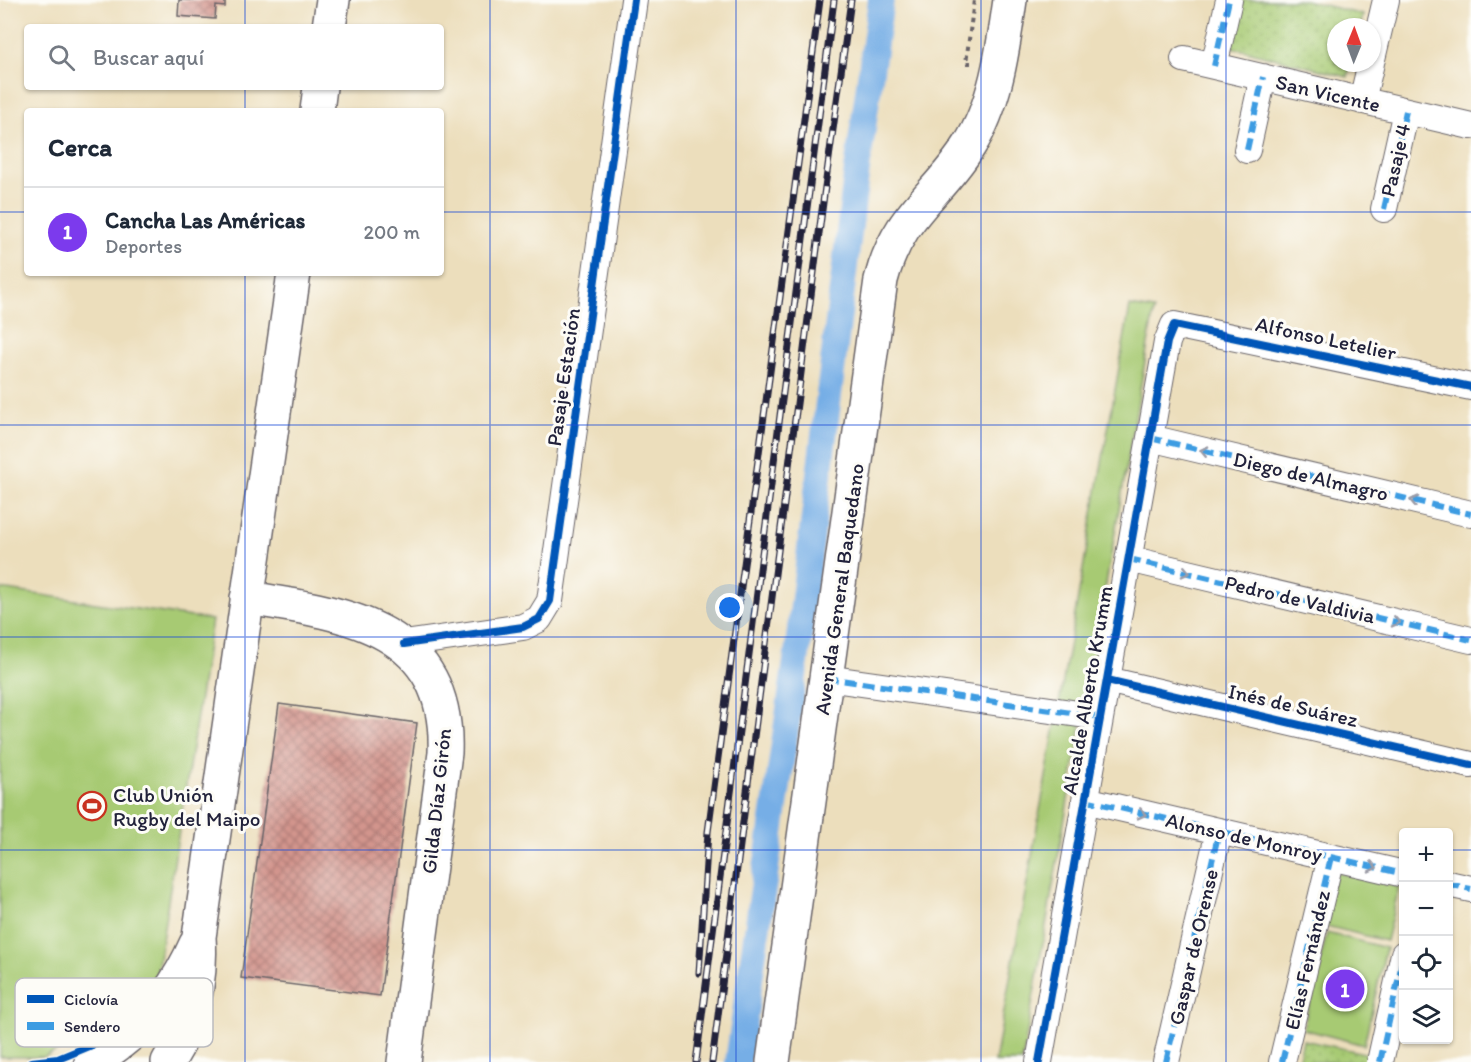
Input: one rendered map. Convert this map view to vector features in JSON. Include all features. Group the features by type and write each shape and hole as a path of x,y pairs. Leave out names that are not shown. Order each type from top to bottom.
{"main road":[{"path":"329,24 333,0"},
{"path":"971,144 989,0"},
{"name":"Avenida General Baquedano","path":"773,1062 886,261 902,227 971,144 982,122 995,83 1010,0"},
{"path":"317,108 320,90"},
{"path":"198,978 199,937 294,276"},
{"name":"Gilda Díaz Girón","path":"247,598 334,612 367,623 404,644 417,657 442,704 446,736 404,1062"},
{"path":"178,978 199,937"},
{"path":"91,1062 114,1047"},
{"path":"168,1062 177,1047"}],"street":[{"name":"Pasaje Estación","path":"404,644 523,627 539,619 550,601 634,0"},
{"path":"1214,66 1229,0"},
{"path":"1381,21 1386,0"},
{"name":"San Vicente","path":"1184,59 1471,126"},
{"path":"1362,101 1369,72"},
{"path":"1247,150 1263,77"},
{"name":"Pasaje 4","path":"1384,209 1406,111"},
{"name":"Alfonso Letelier","path":"1174,325 1471,387"},
{"name":"Alcalde Alberto Krumm","path":"1039,1062 1167,342 1174,325"},
{"name":"Diego de Almagro","path":"1150,438 1471,514"},
{"name":"Pedro de Valdivia","path":"1129,559 1471,640"},
{"path":"826,678 1100,717"},
{"name":"Inés de Suárez","path":"1107,680 1471,765"},
{"name":"Alonso de Monroy","path":"1085,800 1399,873"},
{"name":"Gaspar de Orense","path":"1166,1062 1219,831"},
{"name":"Elías Fernández","path":"1282,1062 1331,857"},
{"path":"1453,885 1471,889"},
{"path":"1380,1062 1399,976"}],"path":[{"path":"974,0 966,63 980,64"}],"green space":[{"path":"1243,0 1305,0 1363,15 1362,18 1327,18 1327,72 1231,47"},
{"path":"1328,72 1349,72 1348,77"},
{"path":"1130,306 1154,310 1022,1062 995,1062"},
{"name":"Club Unión Rugby del Maipo","path":"0,589 212,620 156,978 15,978 15,1047 65,1047 44,1057 0,1057"},
{"path":"1335,872 1399,887 1386,941 1322,925"},
{"path":"1327,933 1386,948 1364,1045 1303,1029"},
{"path":"1303,1040 1369,1054 1367,1062 1298,1062"}],"building":[{"path":"179,0 225,0 225,7 216,6 215,19 178,16"},
{"path":"279,704 417,723 380,996 241,978"}],"waterway":[{"path":"738,1062 797,654 855,184 881,0"}],"railway":[{"path":"699,973 708,832 820,0"},
{"path":"696,1062 834,0"},
{"path":"712,1062 851,0"}],"marked path":[{"path":"1214,66 1229,0"},
{"path":"1247,150 1263,77"},
{"path":"1384,209 1406,111"},
{"path":"1150,438 1471,514"},
{"path":"1129,559 1471,640"},
{"path":"826,678 1100,717"},
{"path":"1085,800 1399,873"},
{"path":"1166,1062 1219,831"},
{"path":"1282,1062 1331,857"},
{"path":"1453,885 1471,889"},
{"path":"1380,1062 1399,976"}],"cycle path":[{"path":"404,644 523,627 539,619 550,601 634,0"},
{"path":"1039,1062 1167,342 1174,325 1471,387"},
{"path":"1107,680 1471,765"},
{"path":"31,1062 58,1059 87,1047"}],"place":[{"name":"Club Unión Rugby del Maipo","path":"92,806"},
{"name":"Cancha Las Américas","path":"1345,989"}]}
